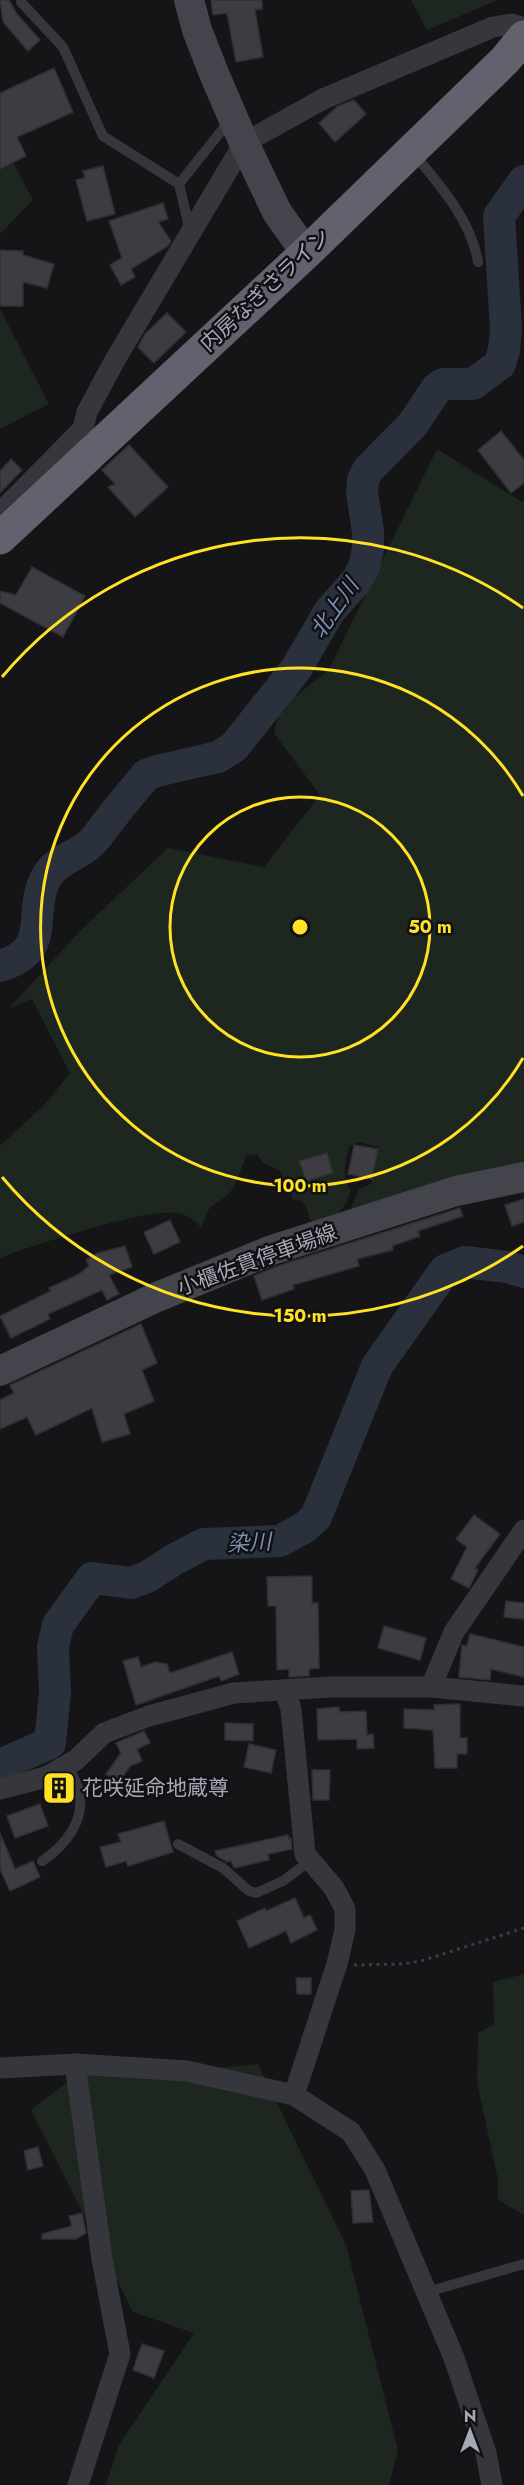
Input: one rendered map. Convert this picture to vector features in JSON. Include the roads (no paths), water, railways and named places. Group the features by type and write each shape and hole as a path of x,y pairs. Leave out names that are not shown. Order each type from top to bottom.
{"highway":[{"name":"内房なぎさライン","path":"0,538 306,253 505,60 524,37"}],"main road":[{"path":"189,0 197,30 238,130 277,212 306,253"},
{"name":"小櫃佐貫停車場線","path":"0,1371 157,1297 272,1250 456,1191 524,1177"}],"street":[{"path":"81,462 83,429 87,412 115,360 191,233 238,130 323,99 493,27 512,24 524,28"},
{"path":"0,513 83,429"},
{"path":"431,1687 454,1632 524,1530"},
{"path":"0,1789 46,1777 76,1760 104,1733 149,1716 234,1693 330,1687 431,1687 524,1696"},
{"path":"285,1691 291,1709 305,1854 334,1888 345,1909 345,1930 338,1965 294,2095"},
{"path":"75,2064 102,2259 120,2354 78,2485"},
{"path":"0,2068 75,2064 188,2071 294,2095 351,2132 375,2170 454,2358 486,2453 492,2485"}],"lane":[{"path":"21,2 63,47 103,136 179,184 191,233"},
{"path":"179,184 238,130"},
{"path":"411,151 456,209 476,248 478,262"},
{"path":"42,1861 51,1855 78,1822 81,1808 79,1789 67,1765"},
{"path":"178,1844 223,1868 249,1891 256,1893 284,1881 310,1861"},
{"path":"427,2292 524,2264"}],"waterway":[{"name":"北上川","path":"0,966 17,959 28,950 34,940 41,890 51,871 93,842 146,775 218,757 234,747 296,669 329,612 357,580 364,567 368,549 362,492 363,480 368,470 413,424 437,388 443,384 473,384 500,364 506,329 499,216 524,181"},
{"name":"染川","path":"0,1765 50,1743 55,1693 53,1647 58,1625 92,1578 131,1583 147,1577 204,1544 280,1541 304,1528 316,1517 377,1366 445,1270 465,1262 507,1267 524,1272"}],"place":[{"name":"花咲延命地蔵尊","path":"59,1788"}]}
